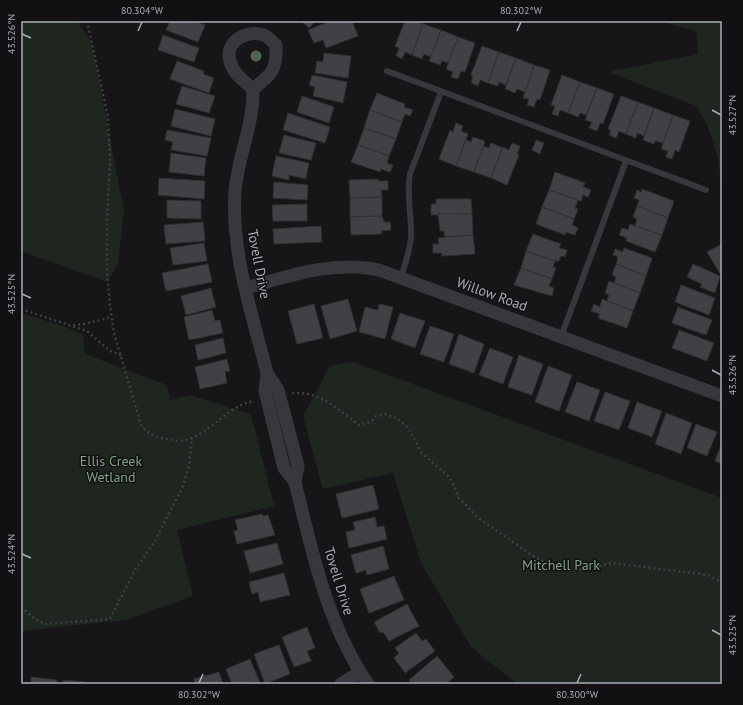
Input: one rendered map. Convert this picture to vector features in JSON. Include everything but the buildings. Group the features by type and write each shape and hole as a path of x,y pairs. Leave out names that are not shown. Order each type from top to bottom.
{"street":[{"name":"Tovell Drive","path":"253,89 254,105 240,159 236,190 236,242 267,373 265,391 284,468 295,482 329,607 346,648 368,684"},
{"name":"Willow Road","path":"246,288 337,266 365,267 400,277 722,396"},
{"path":"341,684 360,672"}],"lane":[{"path":"387,71 706,190"},
{"path":"400,277 411,241 408,184 410,174 441,92"},
{"path":"561,336 626,160"}],"path":[{"path":"87,21 108,117 110,159 107,220 107,271 112,317 121,356 142,425 147,432 162,439 178,441 186,440 215,423 239,405 257,400"},
{"path":"21,309 73,325 87,331 110,351 121,356"},
{"path":"73,325 84,324 112,317"},
{"path":"289,393 313,395 342,410 359,425 371,422 376,416 386,414 398,419 408,428 422,453 450,478 459,498 477,517 536,558 560,568 575,571 611,563 693,572 707,575 718,580 722,578"},
{"path":"21,607 35,620 45,624 110,619 135,570 155,541 183,486 189,465 192,437"}],"green space":[{"path":"21,21 77,21 92,44 124,211 118,264 107,282 21,251"},
{"path":"658,21 722,21 722,195 718,158 707,124 696,106 608,72 698,54 696,31"},
{"name":"Ellis Creek Wetland","path":"21,313 65,327 83,335 85,354 167,385 170,400 190,395 251,414 274,506 177,530 193,596 126,620 21,631"},
{"name":"Mitchell Park","path":"353,362 722,498 722,684 517,684 471,647 421,563 393,473 323,489 303,416 330,366"}]}
